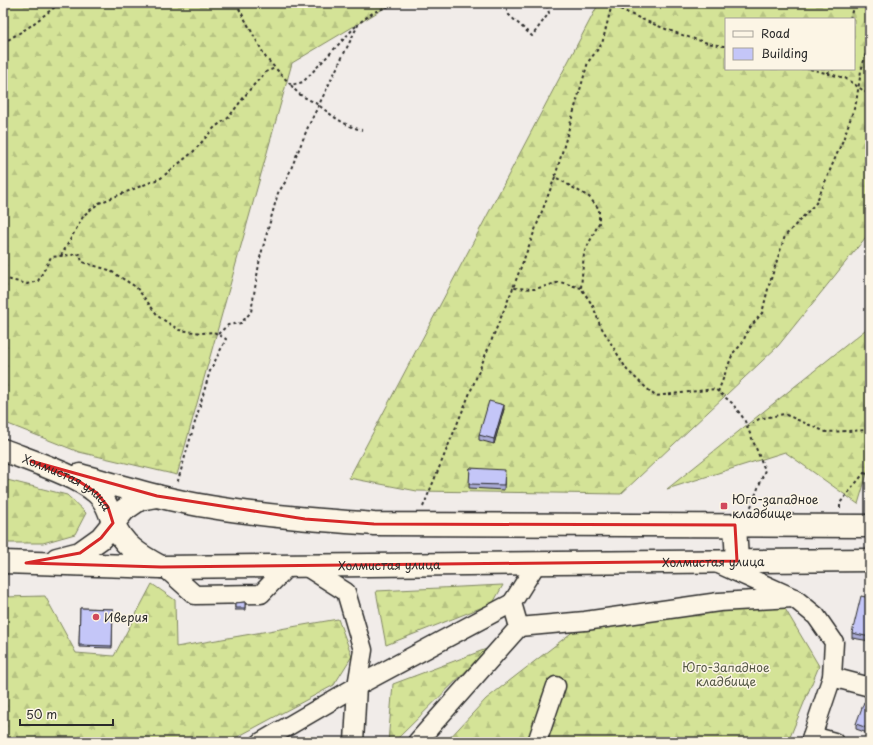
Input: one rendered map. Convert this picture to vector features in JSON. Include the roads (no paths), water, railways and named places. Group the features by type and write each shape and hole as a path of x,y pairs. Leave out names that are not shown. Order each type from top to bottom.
{"main road":[{"path":"3,450 31,461"},
{"name":"Холмистая улица","path":"31,461 165,498 210,507 305,519 374,524 870,526"},
{"name":"Холмистая улица","path":"31,461 77,480 97,493 108,507 113,523 123,541 140,556 162,567 870,560"},
{"path":"26,563 59,559 80,553 101,538 124,510 140,499 165,498"},
{"path":"737,561 739,526"},
{"path":"3,562 162,567"}],"lane":[{"path":"712,561 794,598 816,616 834,642 832,677 811,739 834,742"},
{"path":"261,742 357,686 512,603 537,563"},
{"path":"297,566 346,592 364,650 357,686 354,742"},
{"path":"417,742 519,627 585,621 719,602 794,598"},
{"path":"512,603 519,627"},
{"path":"832,677 870,687"},
{"path":"538,742 556,686"}],"place":[{"name":"Юго-западное кладбище","path":"724,506"},
{"name":"Иверия","path":"96,617"}],"park label":[{"name":"Юго-Западное кладбище","path":"726,674"}]}
